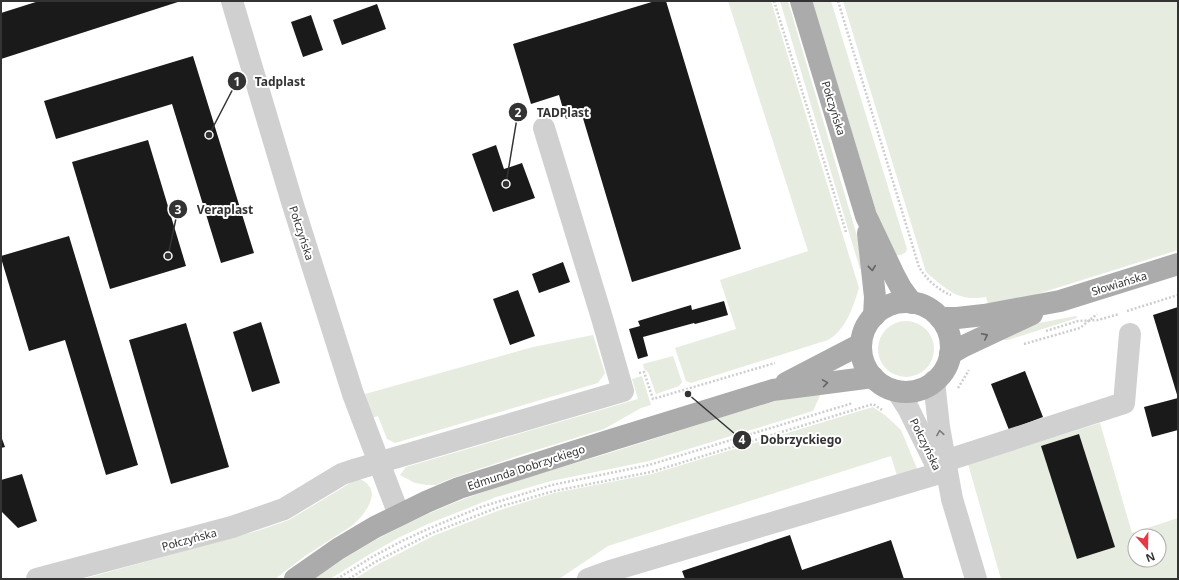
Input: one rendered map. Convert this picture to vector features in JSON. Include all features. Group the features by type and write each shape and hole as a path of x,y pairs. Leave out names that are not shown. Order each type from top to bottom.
{"main road":[{"name":"Połczyńska","path":"801,1 866,216 894,275 912,303"},
{"name":"Połczyńska","path":"866,216 875,297 874,316"},
{"name":"Słowiańska","path":"950,354 996,330 1060,301 1178,264"},
{"name":"Słowiańska","path":"940,318 984,315 1060,301"},
{"path":"906,302 912,303 927,308 940,318 950,337 950,354 945,369 929,385 917,390 897,391 877,381 866,368 862,356 861,344 865,329 874,316 883,308 894,304 906,302"},
{"name":"Edmunda Dobrzyckiego","path":"773,390 861,344"},
{"name":"Edmunda Dobrzyckiego","path":"295,579 338,549 375,527 459,488 773,390 873,377"}],"street":[{"name":"Połczyńska","path":"232,1 293,205 353,394 398,515"},
{"path":"378,462 623,392 544,128"},
{"path":"588,579 610,571 632,572 943,467 1124,403 1130,334"},
{"name":"Połczyńska","path":"934,381 943,467 976,579"},
{"name":"Połczyńska","path":"897,391 943,467"},
{"name":"Połczyńska","path":"37,579 232,527 284,509 342,474 378,462"}],"path":[{"path":"774,1 847,237"},
{"path":"838,1 919,267 923,275 944,292 951,295"},
{"path":"1040,333 1078,321 1098,320 1178,295"},
{"path":"1019,345 1080,328 1096,314 1104,312"},
{"path":"619,378 644,372 653,399 775,363"},
{"path":"956,391 972,364"},
{"path":"337,579 372,557 402,541 486,505 552,485 650,465 836,406 859,401"},
{"path":"349,579 375,562 432,533 499,507 554,491 651,472 873,404 886,413"},
{"path":"836,406 839,414"}],"shaded area":[{"path":"728,1 771,1 859,288 844,324 834,336 828,340 691,383 686,381 675,348 736,329 720,280 808,251"},
{"path":"780,1 788,1 864,260 865,266 860,269"},
{"path":"812,1 831,1 907,249 902,254 894,256 881,227"},
{"path":"843,1 1178,1 1178,250 989,308 986,297 968,298 946,289 926,272"},
{"path":"1076,316 1077,318 1008,340 1003,340 1023,326"},
{"path":"906,321 917,323 926,329 932,338 934,349 932,360 926,369 917,375 906,377 895,375 886,369 880,360 878,349 880,338 886,329 895,323"},
{"path":"593,335 605,373 598,383 395,443 387,439 378,416 372,418 365,394 533,347"},
{"path":"673,356 682,382 679,386 656,394 648,372 644,369 643,364"},
{"path":"642,376 651,405 641,408 604,429 452,478 436,485 415,483 400,475 406,467 638,399 632,379"},
{"path":"823,389 813,411 649,461 551,481 496,497 428,524 400,537 330,579 314,579 346,557 397,529 431,512 470,497 513,482 722,417"},
{"path":"873,407 885,415 901,430 918,471 898,479 891,456 608,546 559,579 354,579 377,565 433,536 500,510 554,493 652,474"},
{"path":"1100,423 1131,528 1127,528 1127,568 1167,568 1167,528 1147,528 1178,518 1178,579 1001,579 968,464"},
{"path":"357,479 360,479 367,484 371,489 372,495 370,502 363,514 353,525 305,556 275,579 83,579 257,531 289,520"}],"building":[{"path":"39,1 181,1 1,59 1,13"},
{"path":"655,1 666,1 741,249 632,282 582,115 566,119 559,95 531,104 513,44"},
{"path":"377,4 386,29 342,45 333,20"},
{"path":"311,15 323,50 303,57 291,22"},
{"path":"193,56 254,253 221,263 172,104 56,139 44,101"},
{"path":"148,140 186,266 110,289 72,162"},
{"path":"496,145 504,169 522,163 535,198 493,212 472,154"},
{"path":"69,236 138,465 106,475 65,340 29,351 1,258 1,256"},
{"path":"563,262 570,282 539,293 532,274"},
{"path":"518,290 535,336 510,345 493,299"},
{"path":"724,301 728,315 643,337 648,356 638,359 629,329 640,326 638,321 691,305 692,310"},
{"path":"1178,307 1178,398 1153,315"},
{"path":"261,322 280,383 252,392 233,332"},
{"path":"186,323 229,467 171,484 129,340"},
{"path":"1025,371 1043,417 1009,430 991,384"},
{"path":"1178,398 1178,430 1152,437 1144,407"},
{"path":"1079,434 1115,547 1077,559 1041,446"},
{"path":"1,436 5,447 1,448"},
{"path":"22,474 37,521 18,528 1,511 1,480"},
{"path":"790,535 802,570 891,540 904,579 685,579 682,571"}],"place":[{"name":"Tadplast","path":"209,135"},
{"name":"TADPlast","path":"506,184"},
{"name":"Veraplast","path":"168,256"},
{"name":"Dobrzyckiego","path":"688,394"}]}
